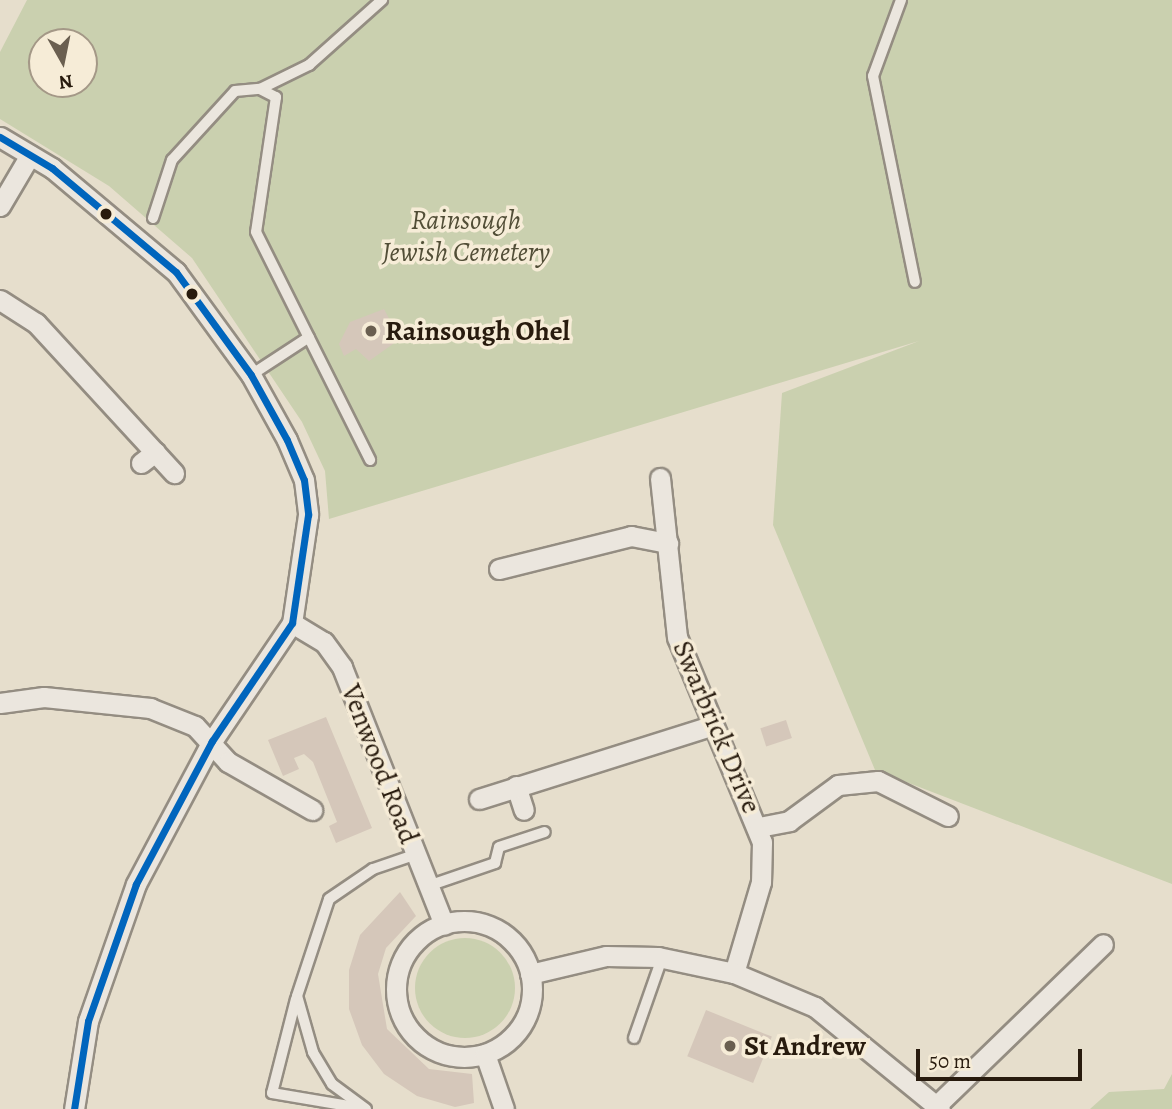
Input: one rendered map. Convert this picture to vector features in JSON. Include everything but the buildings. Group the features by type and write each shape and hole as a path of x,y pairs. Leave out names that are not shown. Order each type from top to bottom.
{"street":[{"path":"0,137 30,155 176,272 251,375 304,480 308,515 292,623 212,741 136,884 88,1021 74,1109"},
{"path":"0,206 30,155"},
{"path":"0,300 36,323 148,457 174,473"},
{"name":"Swarbrick Drive","path":"660,478 677,637 759,827 761,882 734,973"},
{"path":"499,569 631,536 668,542"},
{"name":"Venwood Road","path":"292,623 324,642 342,667 414,855 444,924"},
{"path":"0,703 44,697 150,708 195,726 212,741 228,762 312,810"},
{"path":"479,799 713,725"},
{"path":"759,827 789,821 838,785 878,781 948,816"},
{"path":"516,786 524,810"},
{"path":"444,924 488,926 522,954 530,974 532,994 518,1031 485,1054 443,1054 416,1037 399,1010 399,968 409,948 444,924"},
{"path":"530,974 606,956 662,958 734,973 815,1007 938,1107 1103,944"},
{"path":"485,1054 504,1109"}],"lane":[{"path":"153,218 172,160 235,91 260,89 309,65 382,0"},
{"path":"901,0 873,76 915,282"},
{"path":"260,89 275,97 277,109 256,232 370,460"},
{"path":"251,375 309,337"},
{"path":"428,886 495,863 499,847 545,832"},
{"path":"366,1109 272,1093 297,996 329,899 373,869 414,855"},
{"path":"634,1038 662,958"},
{"path":"297,996 313,1052 332,1084 366,1109"}],"green space":[{"name":"Rainsough Jewish Cemetery","path":"27,0 1172,0 1172,884 875,770 773,525 782,393 919,341 329,519 325,471 302,422 192,258 109,186 0,119 0,52"},
{"path":"465,938 484,942 500,953 511,969 515,988 511,1007 500,1023 484,1034 465,1038 446,1034 430,1023 419,1007 415,988 419,969 430,953 446,942"},
{"path":"1172,1074 1172,1109 1090,1109 1109,1092 1164,1089"}],"transit line":[{"path":"0,137 52,168 176,272 251,375 287,440 304,480 308,515 292,623 212,741 136,884 88,1021 74,1109"}],"place":[{"name":"Rainsough Ohel","path":"371,331"},
{"name":"St Andrew","path":"730,1046"}]}
